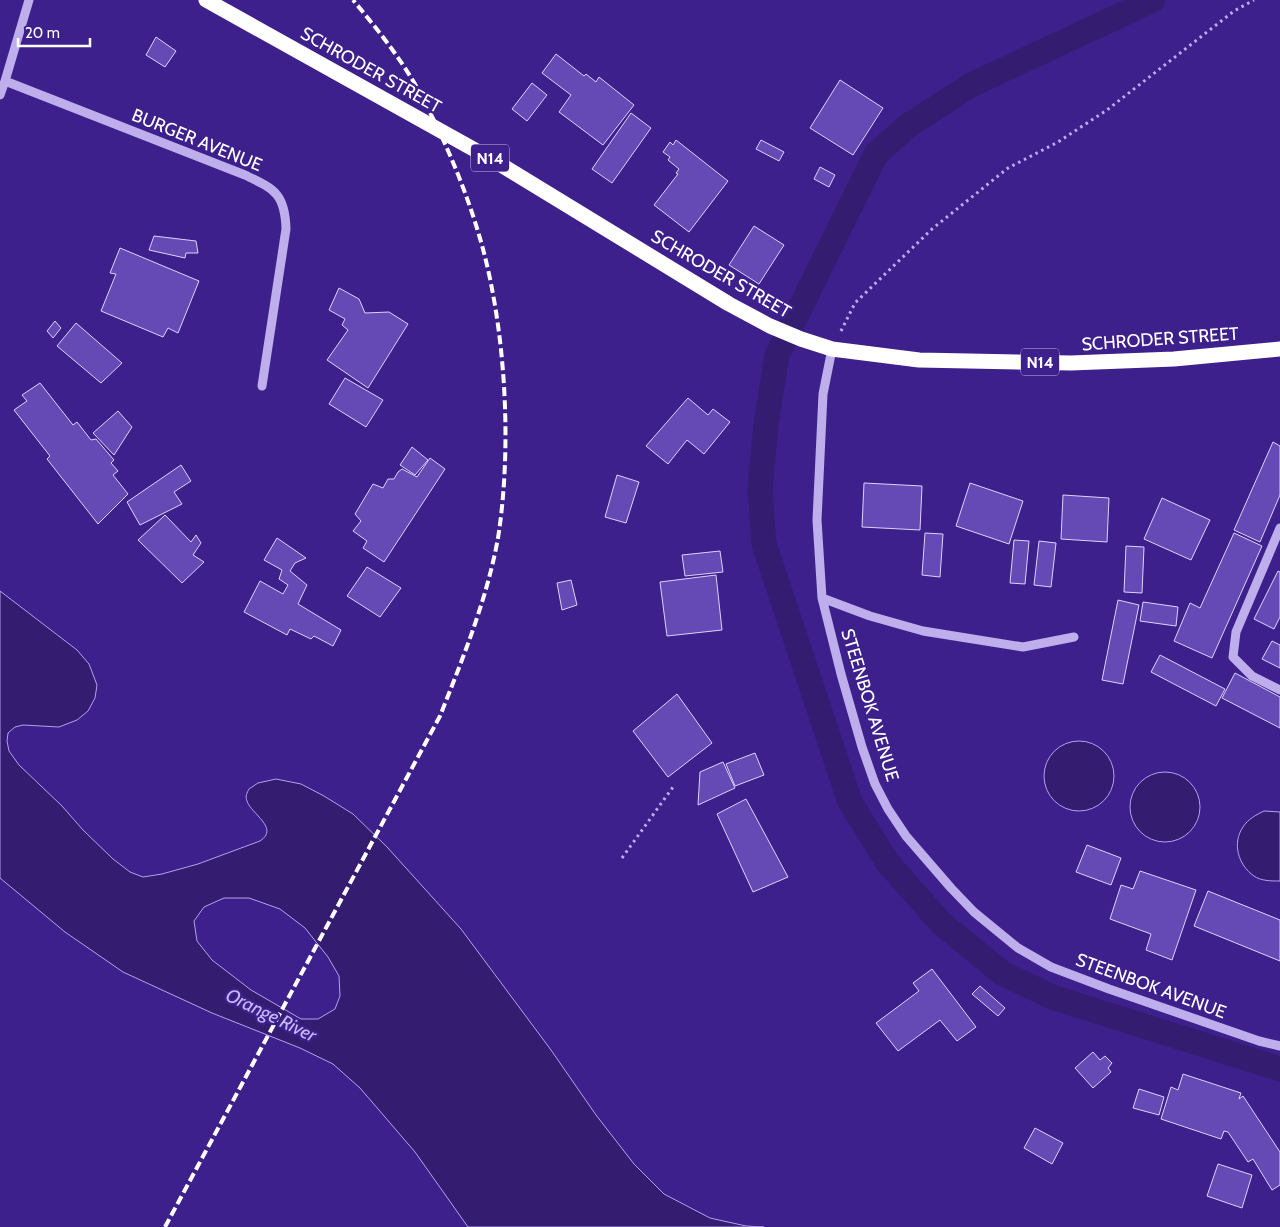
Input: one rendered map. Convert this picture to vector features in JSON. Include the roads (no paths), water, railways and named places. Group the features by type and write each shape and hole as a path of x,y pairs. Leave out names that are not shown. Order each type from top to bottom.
{"highway":[{"name":"SCHRODER STREET","path":"206,0 493,160 729,304 801,340 832,349 918,360 1071,363 1174,359 1280,349"}],"street":[{"path":"0,95 29,0"},
{"name":"BURGER AVENUE","path":"5,81 245,174 270,188 278,195 284,205 286,229 262,386"},
{"name":"STEENBOK AVENUE","path":"832,349 823,394 817,520 822,598 862,747 875,784 888,809 906,836 933,869 974,912 1018,948 1051,967 1109,989 1259,1041 1280,1046"},
{"path":"1280,528 1236,632 1233,657 1252,676 1280,690"},
{"path":"822,598 870,616 923,631 1023,647 1074,637"}],"water":[{"name":"Orange River","path":"0,591 77,650 89,664 97,685 95,698 88,711 77,720 59,727 23,725 15,727 8,733 9,751 19,765 113,859 130,872 143,877 198,864 260,841 267,831 266,826 246,798 249,789 258,783 276,779 301,784 324,796 353,814 387,847 461,929 551,1050 596,1115 634,1164 664,1194 710,1218 746,1226 764,1227 468,1227 415,1152 360,1088 333,1064 300,1048 212,1013 123,972 65,932 0,878","holes":["224,898 249,898 280,909 305,928 328,957 339,976 340,996 335,1009 318,1019 301,1019 251,990 212,960 197,941 194,921 204,907"]},
{"path":"1072,741 1086,741 1099,747 1108,756 1114,769 1112,789 1104,801 1086,811 1072,811 1059,805 1050,796 1044,783 1044,769 1050,756 1059,747"},
{"path":"1158,772 1172,772 1185,778 1194,787 1200,800 1198,820 1190,832 1172,842 1158,842 1145,836 1136,827 1130,814 1130,800 1136,787 1145,778"},
{"path":"1264,811 1280,812 1280,881 1263,880 1254,876 1244,866 1238,853 1238,840 1243,827 1250,819"}],"waterway":[{"path":"1153,0 971,85 909,125 876,154 777,355 766,425 760,489 764,544 850,802 888,863 941,923 1002,973 1052,997 1280,1069"}],"railway":[{"path":"165,1227 440,716 481,606 498,538 505,468 504,393 502,355 497,318 483,249 457,171 422,97 399,59 353,0"}]}
